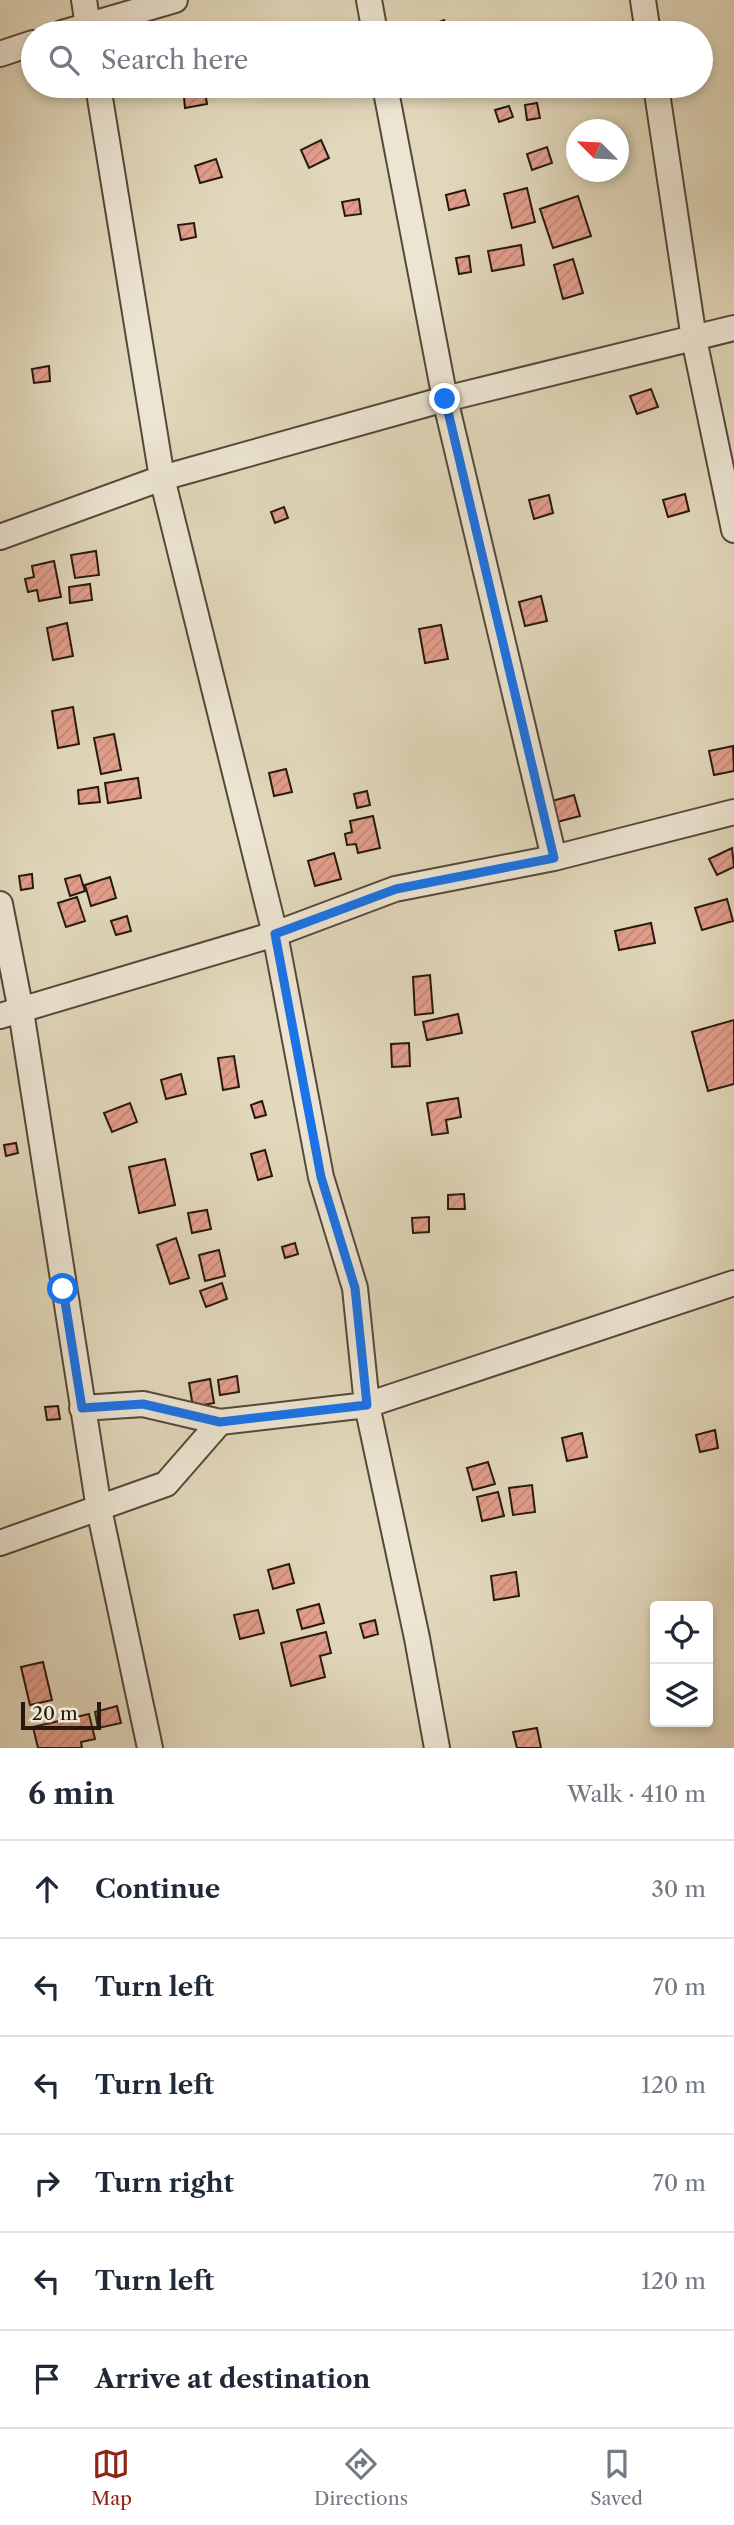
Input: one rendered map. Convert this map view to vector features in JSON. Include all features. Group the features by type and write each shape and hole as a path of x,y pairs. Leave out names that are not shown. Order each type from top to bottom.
{"street":[{"path":"84,0 88,21"},
{"path":"113,21 175,0"},
{"path":"369,0 373,21"},
{"path":"643,0 646,21"},
{"path":"0,54 21,47"},
{"path":"100,98 162,478 275,934 321,1177 355,1288 367,1405 417,1638 437,1748"},
{"path":"387,98 445,399 554,858"},
{"path":"658,98 694,338 734,530"},
{"path":"0,537 162,478 445,399 734,328"},
{"path":"10,1013 275,934 396,889 554,858 734,813"},
{"path":"0,904 10,1013 99,1509 150,1748"},
{"path":"82,1408 143,1404 220,1422 367,1405 734,1283"},
{"path":"0,1543 166,1484 220,1422"}],"building":[{"path":"184,98 206,98 207,104 185,108"},
{"path":"537,103 540,118 527,120 525,105"},
{"path":"509,106 513,117 499,122 495,110"},
{"path":"321,140 329,158 309,168 301,150"},
{"path":"547,147 552,163 532,170 527,154"},
{"path":"216,159 222,177 200,183 195,166"},
{"path":"527,188 535,222 512,228 504,194"},
{"path":"465,190 469,205 449,210 446,195"},
{"path":"578,196 591,236 553,248 540,209"},
{"path":"359,199 361,214 345,216 342,202"},
{"path":"194,223 196,237 181,240 178,225"},
{"path":"521,245 524,265 492,271 488,251"},
{"path":"469,256 471,272 459,274 456,258"},
{"path":"573,259 583,293 563,299 554,265"},
{"path":"49,366 50,381 34,383 32,369"},
{"path":"651,389 658,407 637,414 630,396"},
{"path":"685,494 689,511 668,517 663,500"},
{"path":"549,495 553,513 534,519 529,500"},
{"path":"284,507 288,518 275,523 271,512"},
{"path":"96,551 99,575 75,578 71,555"},
{"path":"54,561 61,597 39,601 37,590 28,592 25,579 34,577 32,566"},
{"path":"90,584 92,600 70,603 69,587"},
{"path":"541,596 547,621 525,626 519,602"},
{"path":"67,623 73,656 53,660 47,628"},
{"path":"441,625 448,659 425,663 419,629"},
{"path":"73,707 79,744 58,748 52,711"},
{"path":"114,734 121,770 101,774 94,738"},
{"path":"733,746 734,771 714,775 709,751"},
{"path":"286,769 292,792 274,796 269,773"},
{"path":"138,778 141,798 108,803 105,783"},
{"path":"98,787 100,802 79,804 78,790"},
{"path":"367,791 370,805 357,808 354,794"},
{"path":"574,795 580,816 557,822 552,801"},
{"path":"373,816 380,848 358,853 356,844 347,845 345,834 352,832 350,821"},
{"path":"732,848 734,867 717,875 709,859"},
{"path":"334,853 341,879 315,886 308,861"},
{"path":"32,874 33,888 21,890 19,876"},
{"path":"80,875 85,891 70,896 65,879"},
{"path":"110,877 116,898 91,906 85,885"},
{"path":"77,897 85,921 66,927 58,903"},
{"path":"727,899 733,921 702,930 695,908"},
{"path":"127,916 131,931 116,935 111,921"},
{"path":"651,923 655,943 619,950 615,931"},
{"path":"430,975 433,1013 415,1015 413,977"},
{"path":"458,1014 462,1033 427,1040 423,1022"},
{"path":"734,1020 734,1084 708,1091 692,1032"},
{"path":"409,1043 410,1066 392,1067 391,1044"},
{"path":"234,1056 239,1087 223,1090 218,1058"},
{"path":"181,1074 186,1094 166,1099 161,1080"},
{"path":"458,1098 461,1117 446,1120 448,1133 432,1135 427,1103"},
{"path":"262,1101 266,1115 255,1118 251,1105"},
{"path":"130,1103 137,1122 112,1132 104,1113"},
{"path":"16,1143 18,1153 6,1156 4,1145"},
{"path":"265,1150 272,1176 258,1180 251,1154"},
{"path":"165,1159 175,1205 139,1213 129,1167"},
{"path":"464,1194 465,1209 448,1209 448,1195"},
{"path":"207,1210 211,1229 192,1233 188,1213"},
{"path":"429,1217 429,1232 413,1233 412,1218"},
{"path":"176,1238 189,1278 170,1284 157,1245"},
{"path":"295,1243 298,1254 285,1258 282,1247"},
{"path":"219,1250 225,1276 205,1281 199,1255"},
{"path":"222,1283 227,1299 206,1307 200,1291"},
{"path":"237,1376 239,1392 220,1395 218,1380"},
{"path":"210,1379 214,1403 193,1407 189,1383"},
{"path":"58,1406 60,1419 47,1420 45,1407"},
{"path":"715,1430 718,1448 700,1452 696,1435"},
{"path":"582,1433 587,1457 567,1461 562,1438"},
{"path":"488,1462 495,1484 473,1490 467,1468"},
{"path":"532,1485 535,1512 513,1515 509,1488"},
{"path":"498,1492 504,1516 482,1521 477,1497"},
{"path":"289,1564 294,1583 273,1589 268,1570"},
{"path":"516,1572 519,1596 494,1600 491,1576"},
{"path":"319,1604 324,1623 302,1629 297,1610"},
{"path":"258,1610 264,1633 240,1639 234,1615"},
{"path":"375,1620 378,1634 364,1638 360,1624"},
{"path":"326,1632 331,1653 320,1656 325,1677 291,1686 281,1643"},
{"path":"43,1662 52,1700 30,1705 21,1667"},
{"path":"117,1706 121,1723 98,1728 95,1712"},
{"path":"89,1714 95,1739 81,1742 82,1748 38,1748 33,1727"},
{"path":"537,1728 541,1748 517,1748 513,1732"}],"route":[{"path":"63,1289 82,1408 143,1404 220,1422 367,1405 355,1288 321,1177 275,934 396,889 554,858 445,399"}]}
